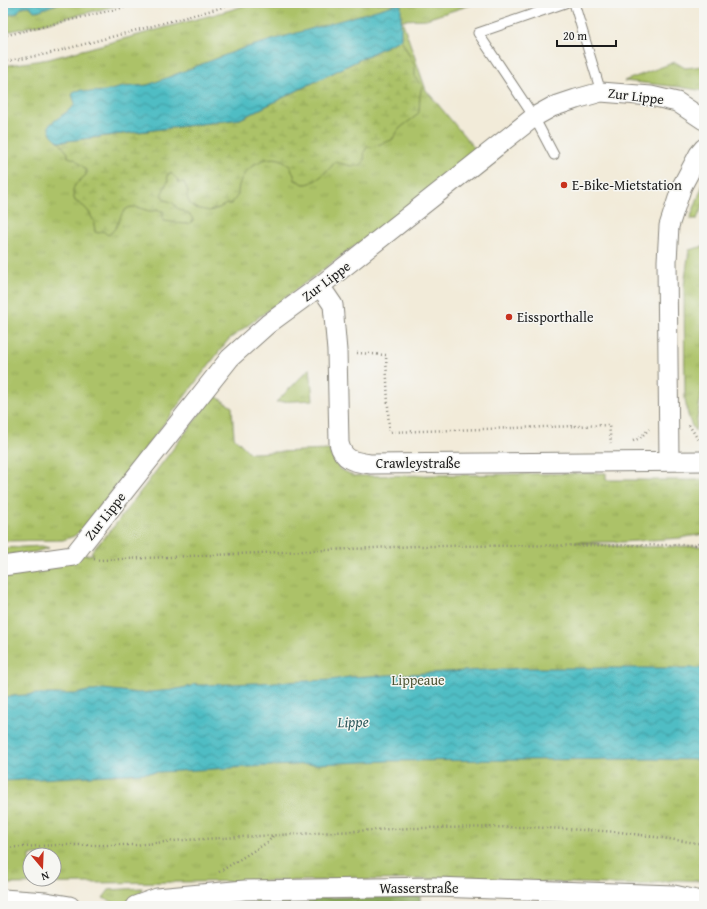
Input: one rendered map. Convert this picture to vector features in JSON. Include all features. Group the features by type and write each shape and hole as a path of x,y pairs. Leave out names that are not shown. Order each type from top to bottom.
{"street":[{"name":"Zur Lippe","path":"73,556 230,358 268,324 320,286 534,117 552,107 576,98 601,92 652,96 677,102 704,120"},
{"path":"669,461 667,261 670,226 682,186 699,154 704,148"},
{"name":"Crawleystraße","path":"320,286 334,305 337,351 339,443 341,451 346,458 358,462 379,464 704,461"},
{"path":"3,566 73,556"},
{"name":"Wasserstraße","path":"135,906 157,898 245,890 435,887 674,895 704,902"},
{"path":"3,899 46,902 70,906"}],"lane":[{"path":"554,155 534,117 478,34 565,3"},
{"path":"574,3 601,92"}],"path":[{"path":"3,36 142,3"},
{"path":"3,62 47,54 236,3"},
{"path":"337,351 386,355 389,432 609,426 611,448"},
{"path":"686,420 701,442"},
{"path":"633,441 640,438"},
{"path":"692,545 704,541"},
{"path":"73,556 100,560 418,546 704,545"},
{"path":"3,848 58,845 135,845 184,840 412,828 529,827 620,832 704,844"},
{"path":"215,874 268,842 273,835"}],"green space":[{"path":"60,3 128,3 3,33 3,16 17,13 19,9 24,7 30,6 32,9 38,11 49,5"},
{"path":"251,3 477,3 426,19 402,20 426,90 476,150 410,205 228,340 85,527 74,536 63,540 3,541 3,66 49,59 234,9"},
{"path":"401,39 415,66 415,77 422,86 419,112 400,128 392,140 372,147 367,147 364,152 363,163 359,165 350,166 335,162 317,180 304,184 295,180 290,168 283,161 273,158 263,160 253,165 245,173 240,183 238,195 231,204 226,204 210,211 195,208 190,204 187,197 188,192 184,182 179,183 171,173 167,175 168,181 161,195 164,199 173,203 177,208 190,215 194,220 188,224 163,221 163,211 150,211 131,207 122,213 115,228 108,235 103,231 99,233 95,232 92,217 84,207 75,201 73,192 74,186 86,175 86,170 75,159 68,157 68,153 59,142 240,119"},
{"path":"675,62 685,68 704,66 704,91 624,81"},
{"path":"704,182 704,203 697,219 690,219"},
{"path":"704,246 704,378 695,431 689,419 685,399 684,286 689,250"},
{"path":"310,368 313,400 276,402"},
{"name":"Lippeaue","path":"214,395 232,407 234,437 250,453 329,450 340,469 354,476 606,473 606,480 704,480 704,534 680,538 622,542 575,542 630,547 704,546 704,881 676,880 638,885 444,879 62,883 62,847 22,847 22,884 3,884 3,566 76,555 94,554 91,552 112,529"},
{"path":"42,546 49,548 35,552 3,556 3,548"},
{"path":"142,888 142,893 123,906 103,898 109,890"},
{"path":"420,896 420,906 171,906 197,899"}],"water":[{"path":"3,3 60,3 37,11 34,11 30,6 24,7 17,13 3,16"},
{"path":"401,3 401,39 240,119 59,142 49,130 49,125 73,107 75,103 72,95 75,91 106,91 123,87 148,85 241,49"},
{"name":"Lippe","path":"524,668 704,668 704,760 387,761 248,767 3,781 3,697 36,694 75,694 103,689 139,693 172,690 191,686 196,683 197,685 204,685 331,680 349,677"}],"place":[{"name":"E-Bike-Mietstation","path":"564,185"},
{"name":"Eissporthalle","path":"509,317"}]}
